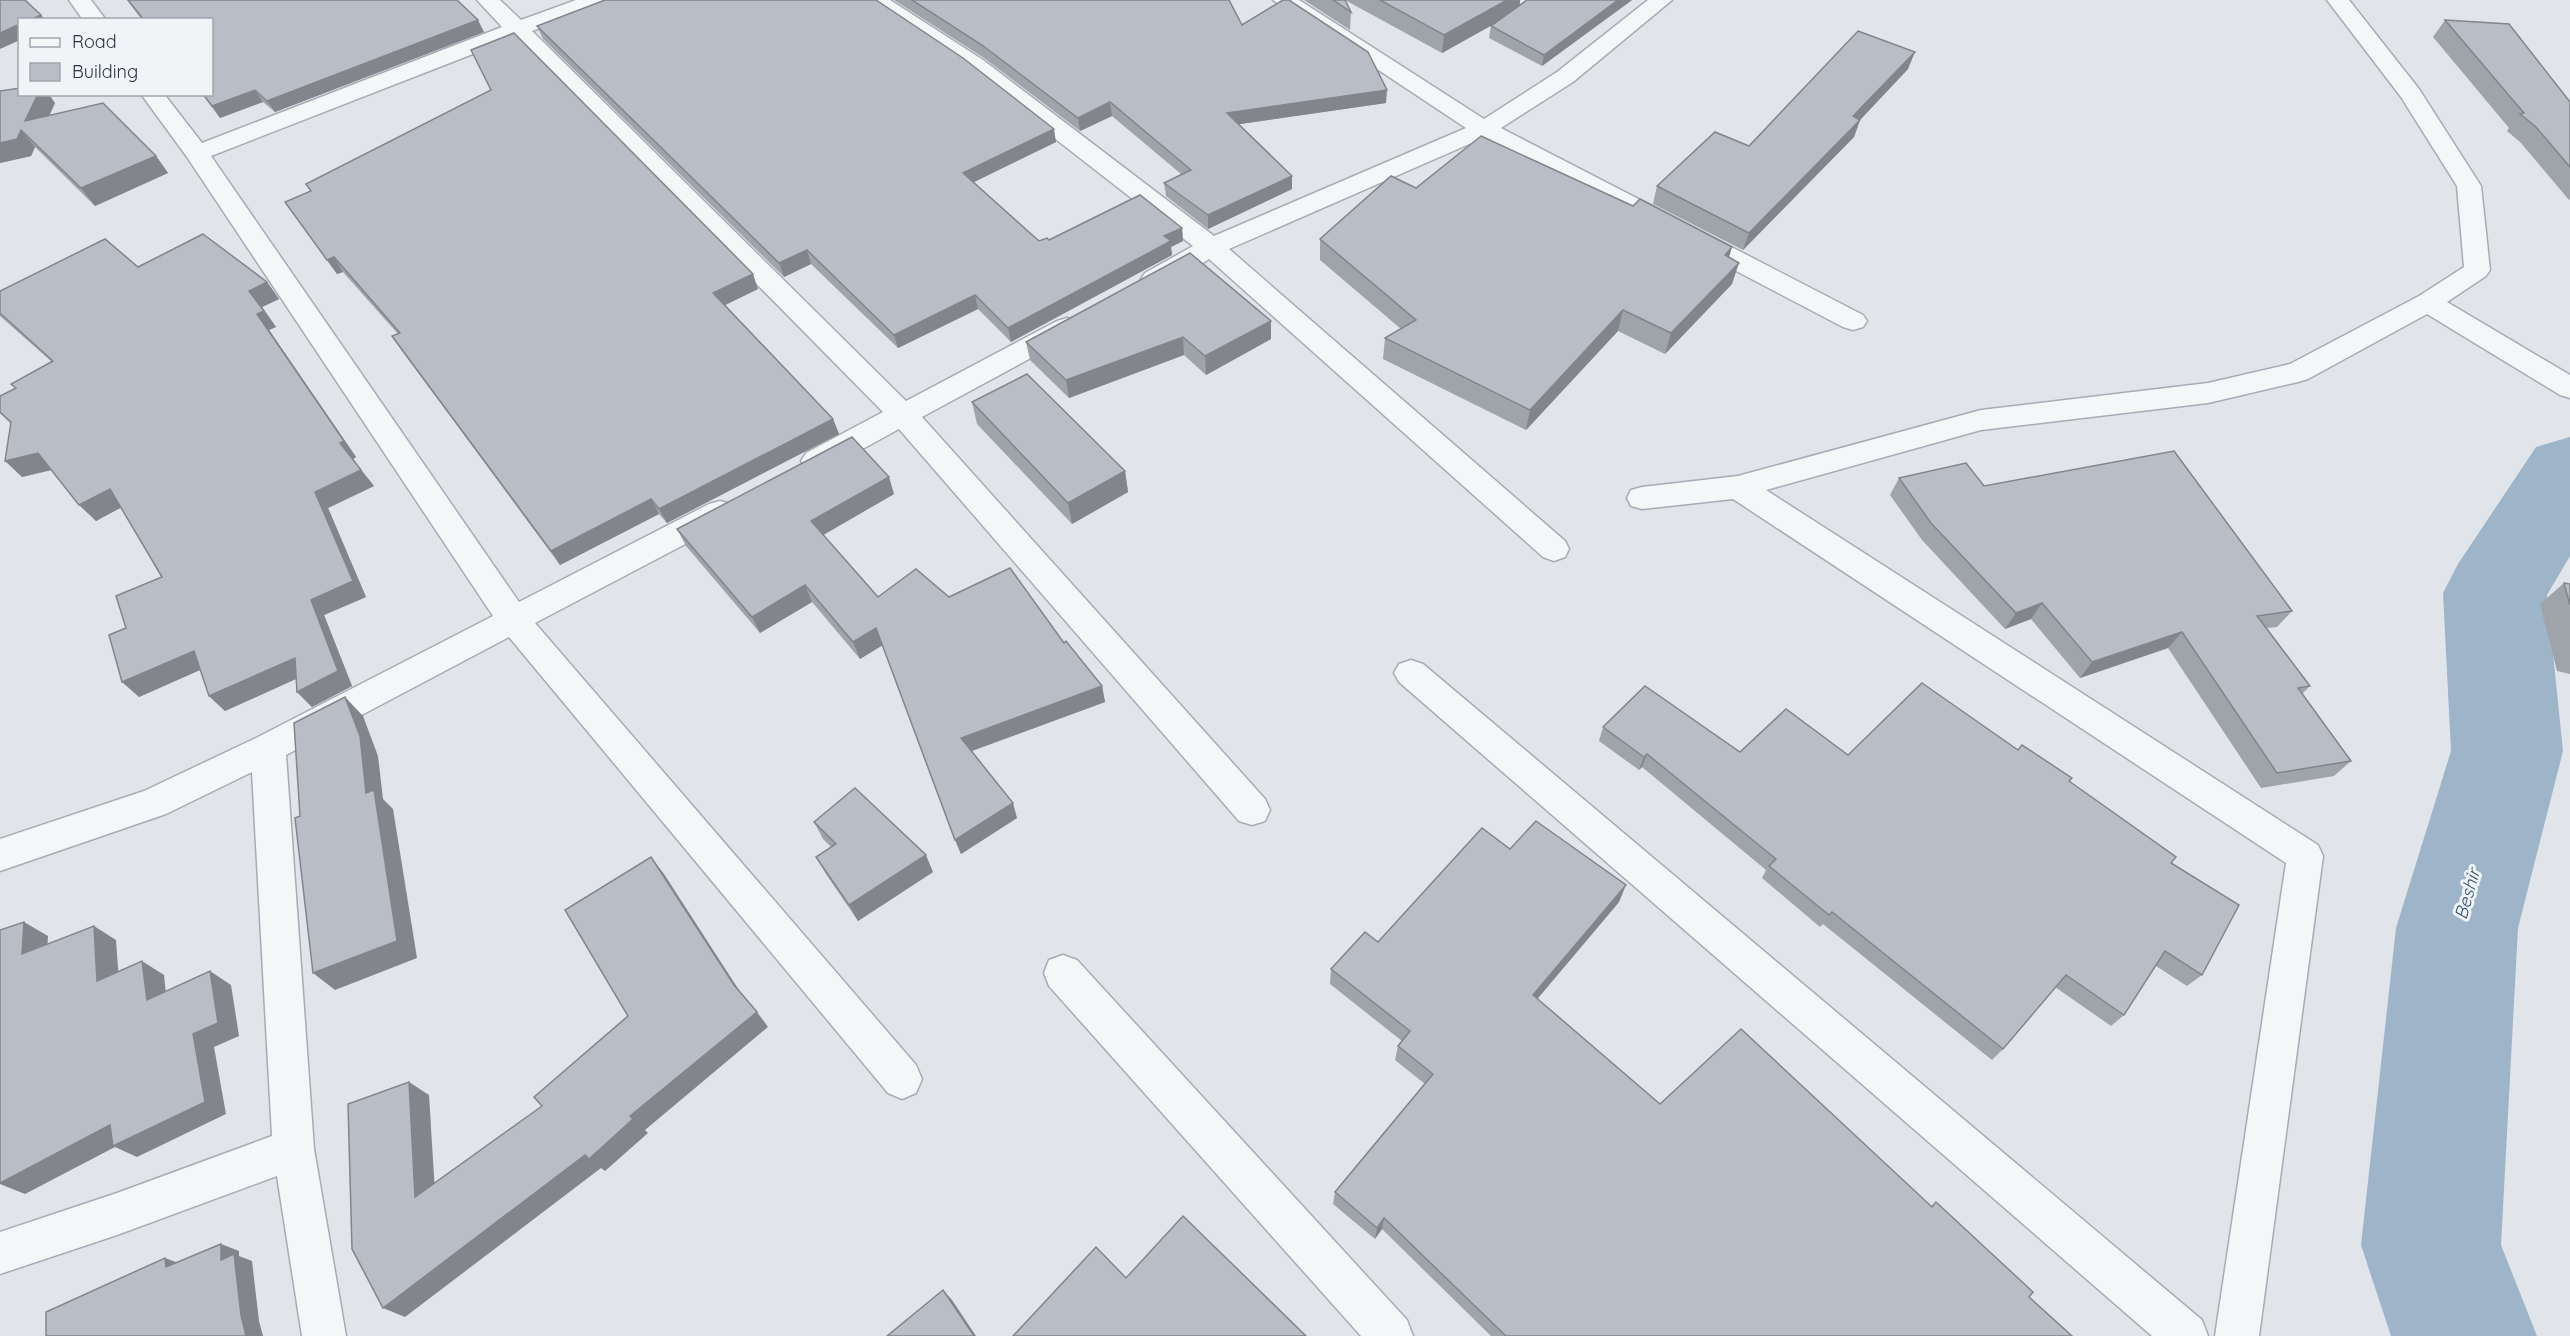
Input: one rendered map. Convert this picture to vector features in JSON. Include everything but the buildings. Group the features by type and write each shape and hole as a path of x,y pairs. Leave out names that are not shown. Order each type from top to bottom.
{"street":[{"path":"80,0 94,18"},
{"path":"488,0 903,415 1252,810"},
{"path":"197,153 596,0"},
{"path":"876,0 975,65 1211,247 1554,549"},
{"path":"1284,0 1484,129 1853,321"},
{"path":"1130,292 1211,247 1484,129 1566,77 1661,0"},
{"path":"1642,498 1738,487 1981,420 2208,393 2298,372 2428,302 2477,270 2469,186 2411,94 2338,0"},
{"path":"154,96 197,153 514,621 902,1079"},
{"path":"2428,302 2570,388"},
{"path":"788,476 1089,315"},
{"path":"1738,487 2305,856 2237,1336"},
{"path":"0,855 154,803 267,748 514,621 746,498"},
{"path":"1411,673 2186,1336"},
{"path":"267,748 293,1149 324,1336"},
{"path":"1063,973 1391,1336"},
{"path":"0,1253 117,1214 293,1149"}],"waterway":[{"name":"Beshir","path":"2464,1336 2431,1245 2457,928 2507,751 2495,593 2570,472"}]}
